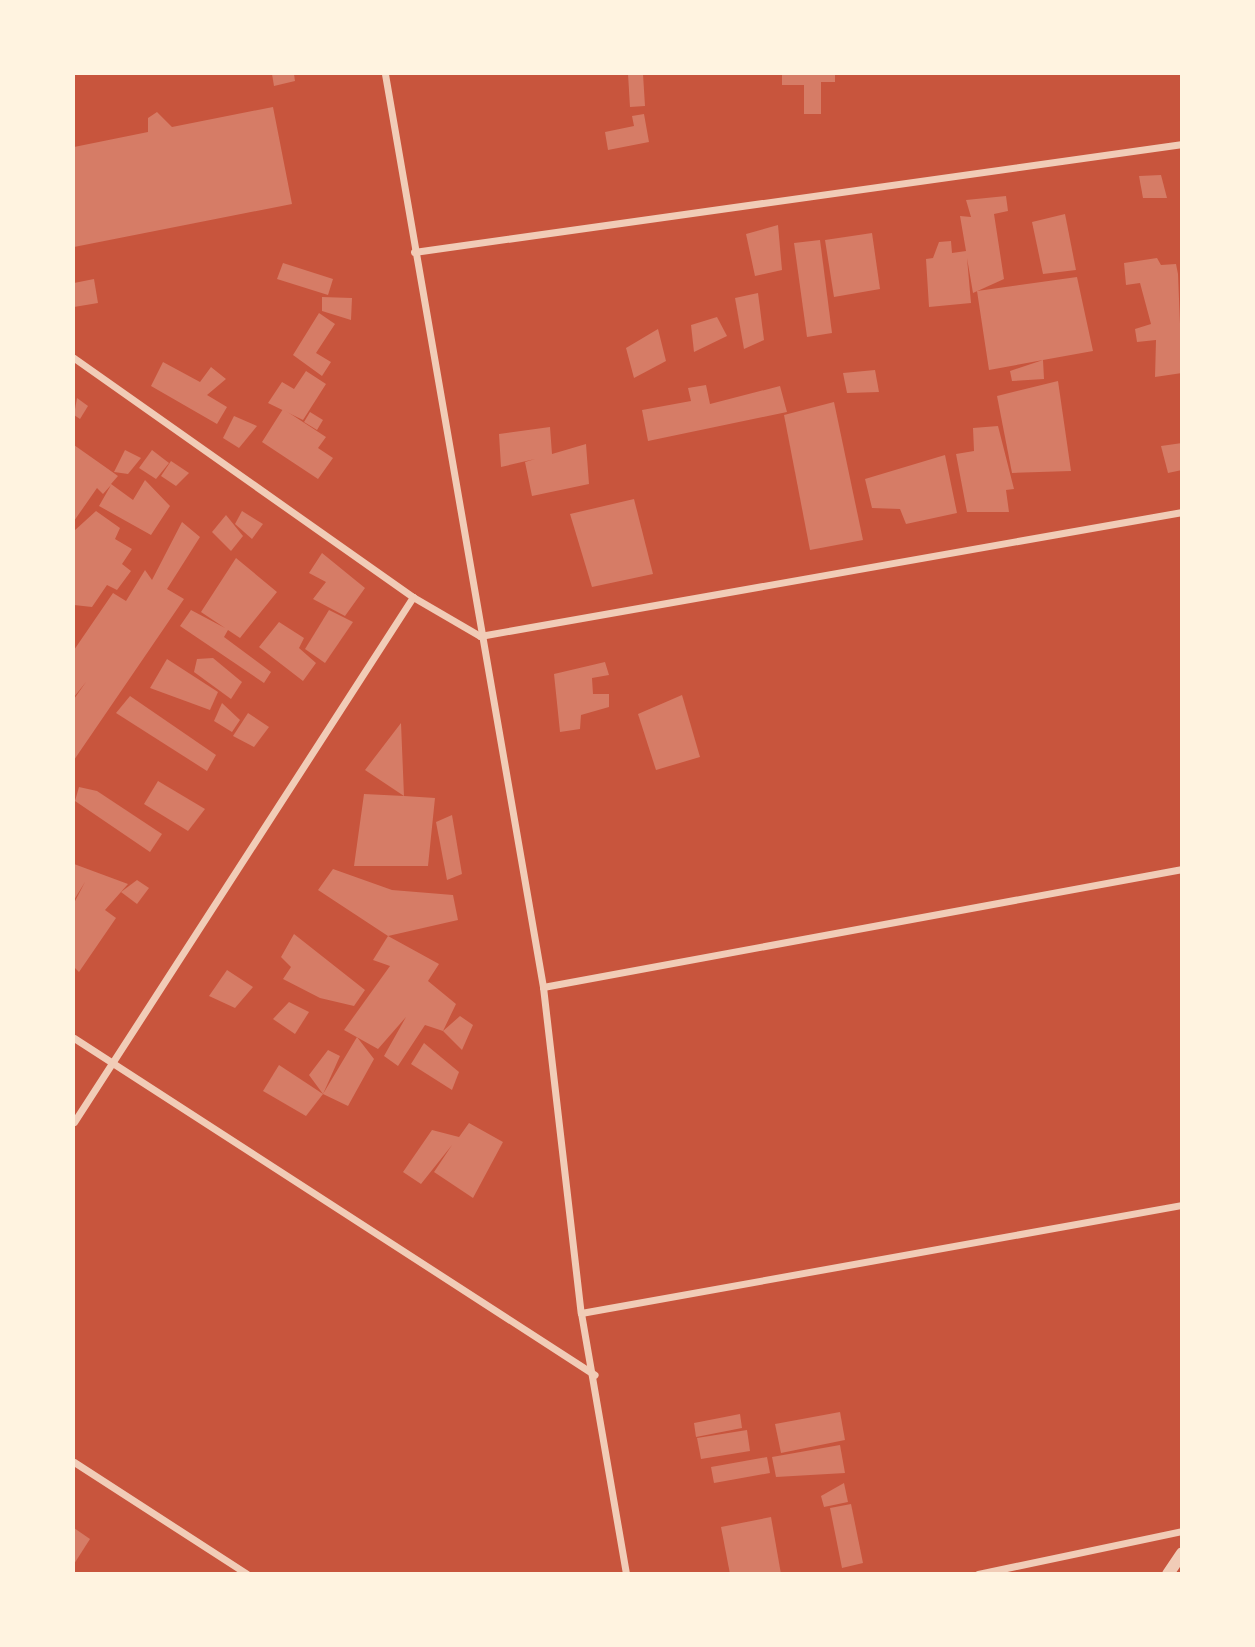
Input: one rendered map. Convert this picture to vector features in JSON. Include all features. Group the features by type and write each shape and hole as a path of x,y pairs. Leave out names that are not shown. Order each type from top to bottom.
{"street":[{"path":"385,74 480,636 543,987 581,1312 595,1376 626,1573"},
{"path":"414,252 1181,144"},
{"path":"74,358 413,597 480,636 1181,512"},
{"path":"74,1122 413,597"},
{"path":"543,987 1181,869"},
{"path":"74,1038 595,1376"},
{"path":"581,1312 1181,1205"},
{"path":"74,1462 247,1573"},
{"path":"978,1573 1181,1531"},
{"path":"1168,1573 1181,1553"}],"building":[{"path":"272,74 294,74 295,81 274,86"},
{"path":"628,74 643,74 645,106 630,107"},
{"path":"782,74 835,74 835,82 821,82 821,114 804,114 804,85 782,85"},
{"path":"273,107 292,204 74,247 74,147 148,132 148,118 157,112 172,127"},
{"path":"644,114 649,142 608,150 605,132 634,126 632,116"},
{"path":"1161,175 1167,198 1143,198 1139,176"},
{"path":"1006,196 1008,211 994,214 1004,279 973,293 967,258 971,303 929,307 926,259 933,258 939,242 951,241 952,253 966,251 960,216 971,217 966,200"},
{"path":"1065,214 1076,270 1043,274 1032,222"},
{"path":"778,225 782,270 755,276 746,234"},
{"path":"872,233 880,289 834,297 825,240"},
{"path":"820,240 832,333 807,337 794,243"},
{"path":"1157,258 1161,265 1176,264 1182,373 1155,377 1156,340 1137,342 1135,329 1151,324 1140,283 1126,285 1124,263"},
{"path":"283,263 333,279 328,295 277,279"},
{"path":"1077,277 1093,351 989,370 977,291"},
{"path":"94,279 98,303 74,307 74,283"},
{"path":"758,293 764,340 744,349 735,298"},
{"path":"322,297 352,298 351,320 322,311"},
{"path":"319,313 335,324 316,353 331,362 322,376 293,355"},
{"path":"717,317 727,336 694,352 691,325"},
{"path":"658,329 666,361 634,378 626,348"},
{"path":"1043,360 1044,379 1012,381 1010,371"},
{"path":"163,362 200,382 211,367 226,379 207,395 227,407 217,424 151,386"},
{"path":"875,370 879,392 847,393 843,373"},
{"path":"306,371 326,384 303,420 268,403 282,382 294,389"},
{"path":"1058,381 1071,471 1012,473 997,396"},
{"path":"706,385 710,404 780,386 787,412 648,441 642,410 691,401 688,388"},
{"path":"77,398 88,406 80,419 74,415"},
{"path":"834,402 863,540 810,550 784,415"},
{"path":"283,409 326,437 318,448 333,458 318,479 262,442"},
{"path":"310,412 323,420 317,430 304,422"},
{"path":"234,416 257,426 239,448 223,438"},
{"path":"998,426 1014,489 1006,490 1009,512 967,512 956,454 974,451 973,428"},
{"path":"550,427 552,454 586,444 589,484 532,496 525,462 535,459 501,467 499,434"},
{"path":"1182,443 1182,470 1168,473 1161,446"},
{"path":"74,445 118,476 111,484 133,500 145,480 170,506 151,535 99,506 111,485 103,494 97,488 74,521"},
{"path":"125,450 141,458 128,474 114,472"},
{"path":"152,450 169,463 156,479 139,468"},
{"path":"945,455 957,513 906,524 900,509 872,508 865,479"},
{"path":"171,461 189,473 176,486 161,476"},
{"path":"634,499 653,574 592,587 570,514"},
{"path":"96,511 120,528 115,539 132,549 122,564 131,571 117,590 107,585 92,607 74,605 74,531"},
{"path":"242,511 263,524 252,539 235,524"},
{"path":"226,515 243,536 231,551 212,532"},
{"path":"182,522 200,537 167,589 184,599 74,760 74,699 86,682 74,697 74,650 113,593 126,601 145,570 152,580"},
{"path":"322,553 365,588 345,616 313,599 326,582 309,573"},
{"path":"236,558 277,592 240,638 228,630 224,637 271,672 264,683 180,626 191,610 225,628 201,612"},
{"path":"329,610 353,622 325,663 305,649"},
{"path":"279,622 304,638 299,648 316,663 303,681 259,647"},
{"path":"213,658 242,682 231,699 194,672 197,659"},
{"path":"167,659 218,692 210,710 150,688"},
{"path":"605,662 609,675 592,678 593,694 609,694 609,707 581,715 580,729 560,732 554,674"},
{"path":"682,695 700,757 656,770 638,714"},
{"path":"130,696 216,755 207,771 116,713"},
{"path":"222,703 240,720 232,732 214,721"},
{"path":"248,713 269,727 254,747 233,736"},
{"path":"401,723 404,796 365,770"},
{"path":"158,781 205,809 188,831 144,804"},
{"path":"79,787 97,791 162,834 150,852 75,801"},
{"path":"364,794 435,798 428,866 354,866"},
{"path":"452,815 462,874 447,880 436,822"},
{"path":"74,864 128,884 105,910 116,918 79,972 74,967 74,903 85,882 74,900"},
{"path":"333,869 392,890 453,895 458,920 388,936 318,890"},
{"path":"137,880 149,888 137,904 121,892"},
{"path":"294,934 365,990 354,1006 320,998 283,979 291,967 281,957"},
{"path":"388,936 439,964 428,981 456,1004 443,1031 425,1025 398,1066 384,1056 406,1017 378,1049 344,1030 390,966 373,960"},
{"path":"227,970 253,987 235,1008 209,996"},
{"path":"289,1002 309,1012 295,1034 273,1019"},
{"path":"460,1016 473,1025 462,1050 443,1031"},
{"path":"357,1037 374,1059 348,1106 323,1094"},
{"path":"424,1043 459,1072 452,1090 411,1064"},
{"path":"328,1050 340,1056 323,1094 309,1075"},
{"path":"279,1065 323,1094 306,1116 263,1091"},
{"path":"469,1123 503,1142 473,1198 434,1172 452,1145 421,1184 403,1172 432,1130 459,1137"},
{"path":"840,1412 845,1440 781,1453 775,1424"},
{"path":"740,1414 742,1428 696,1437 694,1423"},
{"path":"747,1430 750,1451 701,1459 697,1438"},
{"path":"840,1445 845,1473 776,1477 772,1457"},
{"path":"767,1457 770,1473 714,1483 711,1467"},
{"path":"844,1483 848,1502 824,1507 821,1496"},
{"path":"851,1504 863,1563 842,1568 830,1508"},
{"path":"771,1517 781,1574 730,1574 721,1527"},
{"path":"74,1528 90,1539 74,1564"}]}
